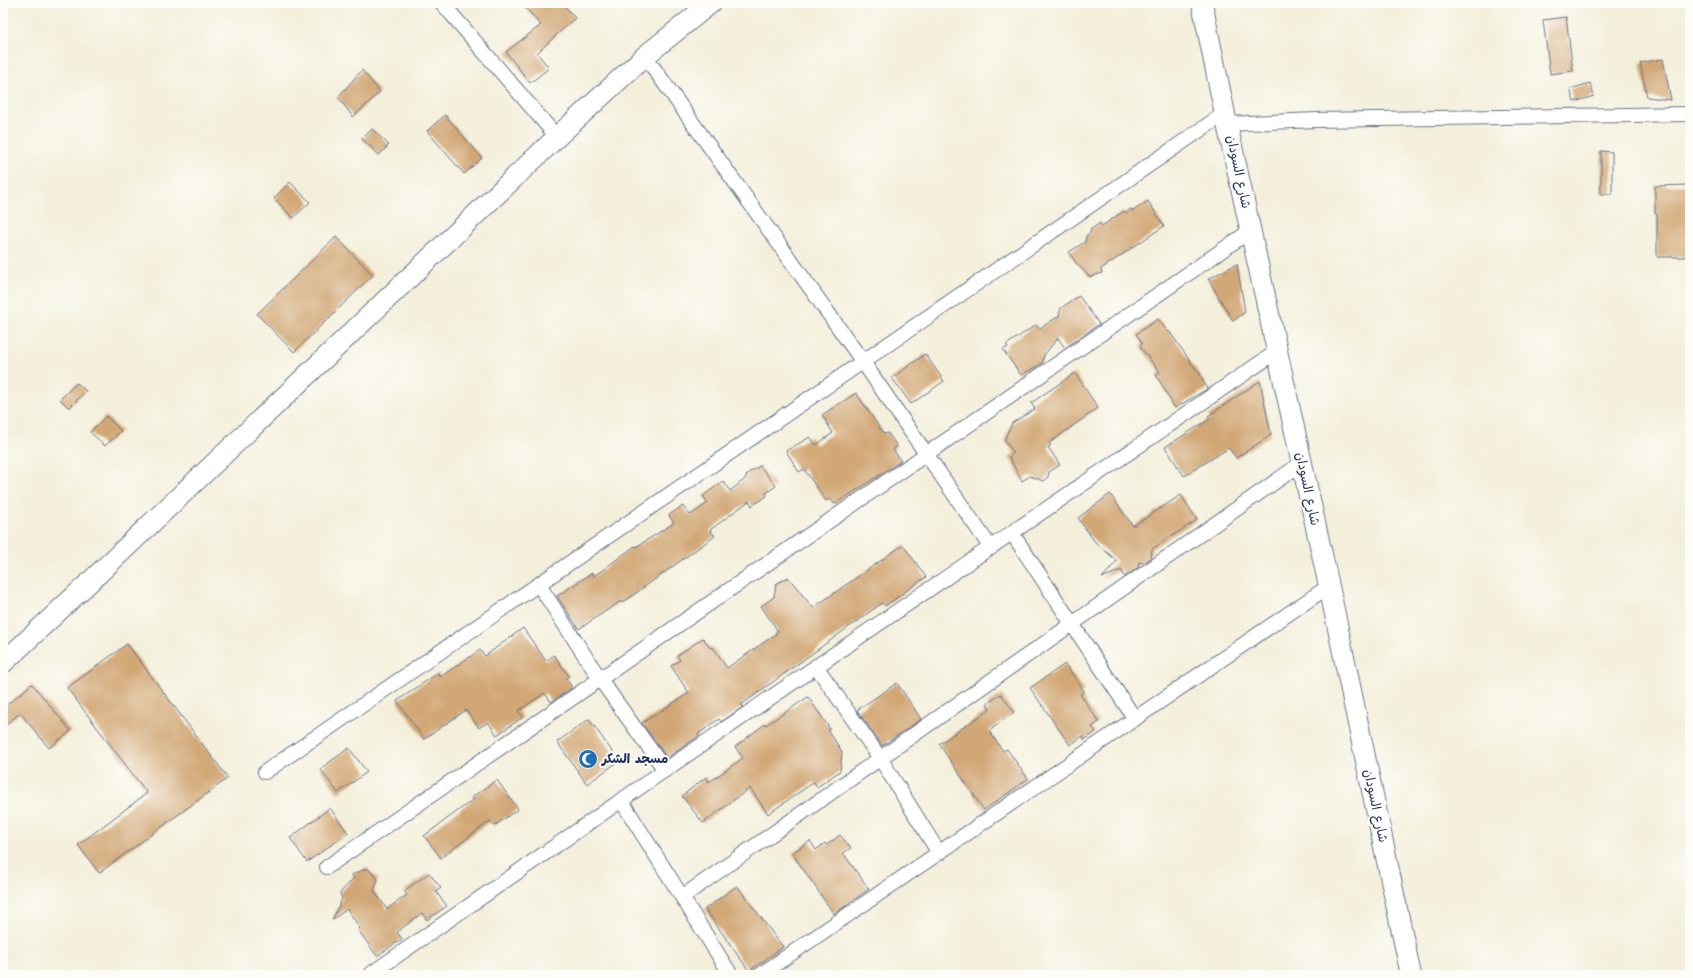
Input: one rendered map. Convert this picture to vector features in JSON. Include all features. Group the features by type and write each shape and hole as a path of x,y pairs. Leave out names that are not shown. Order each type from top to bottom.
{"main road":[{"path":"3,663 557,137 645,56 711,3"},
{"name":"شارع السودان","path":"1202,3 1411,975"}],"street":[{"path":"442,3 557,137"},
{"path":"645,56 863,362 990,548"},
{"path":"265,772 863,362 1226,119 1324,120 1690,114"},
{"path":"326,867 1250,231"},
{"path":"372,973 664,770 1276,352"},
{"path":"682,897 1302,463"},
{"path":"1012,533 1135,719"},
{"path":"539,585 600,679 664,770"},
{"path":"760,975 1328,586"},
{"path":"816,666 880,758 939,853"},
{"path":"621,800 731,975"}],"building":[{"path":"521,3 562,3 575,18 537,53 549,68 530,83 506,52 541,25"},
{"path":"1566,17 1573,71 1550,74 1543,20"},
{"path":"1663,59 1671,100 1647,97 1640,63"},
{"path":"362,70 380,92 353,117 338,97"},
{"path":"1590,83 1594,96 1574,102 1570,89"},
{"path":"445,115 482,158 464,174 427,131"},
{"path":"372,129 389,145 379,155 362,139"},
{"path":"1601,151 1612,152 1612,194 1601,194"},
{"path":"290,182 310,202 293,218 274,198"},
{"path":"1690,185 1690,257 1657,257 1657,214 1655,214 1655,186"},
{"path":"1148,201 1164,226 1101,269 1102,273 1090,277 1076,263 1069,252 1085,242 1086,236 1091,232 1090,230 1100,223 1102,226 1124,211 1126,213 1131,209 1133,211"},
{"path":"336,237 373,275 294,352 257,314"},
{"path":"1237,264 1245,312 1233,321 1208,279"},
{"path":"1079,296 1099,324 1065,348 1058,338 1044,355 1042,363 1021,375 1003,350 1008,347 1006,345 1036,325 1039,329 1059,316 1061,308"},
{"path":"1158,319 1168,332 1169,331 1199,372 1207,389 1175,408 1156,375 1160,372 1140,347 1142,343 1136,334"},
{"path":"925,354 944,381 911,404 892,378"},
{"path":"1075,373 1098,408 1049,443 1051,445 1048,447 1060,465 1049,472 1048,477 1043,481 1030,476 1022,481 1009,457 1014,453 1005,441 1012,423 1035,409 1031,403"},
{"path":"1260,381 1271,435 1236,458 1229,448 1184,476 1165,447 1210,419 1208,416"},
{"path":"77,383 86,391 69,408 60,399"},
{"path":"856,393 884,434 888,433 897,446 893,449 901,461 835,504 829,499 826,501 804,469 799,472 786,451 810,437 816,445 833,433 822,415"},
{"path":"106,416 121,431 105,446 90,432"},
{"path":"760,466 776,486 766,493 767,496 752,506 749,501 710,530 715,536 622,603 621,601 579,629 557,596 592,573 594,576 635,546 636,547 674,523 669,515 683,506 690,515 708,503 703,496 723,481 730,491 745,479 748,473"},
{"path":"1110,494 1133,526 1181,495 1197,520 1152,549 1151,558 1144,563 1139,562 1138,568 1125,577 1121,570 1102,578 1117,561 1095,542 1078,518"},
{"path":"903,545 926,577 885,606 882,603 741,705 743,707 721,722 719,719 698,734 699,736 667,758 642,723 689,693 671,666 680,660 677,656 703,638 710,648 713,647 727,668 776,634 775,633 778,631 761,606 774,597 776,584 788,577 813,608"},
{"path":"523,628 546,661 554,655 569,676 566,678 572,688 551,702 545,693 518,711 523,717 497,735 488,722 479,728 466,710 424,739 397,701 438,673 440,677 480,650 485,656"},
{"path":"127,644 228,778 99,873 78,845 147,793 67,688"},
{"path":"1065,664 1084,691 1080,694 1099,722 1092,727 1096,732 1084,740 1083,736 1070,745 1030,688"},
{"path":"897,683 921,719 882,746 857,710"},
{"path":"32,684 71,731 49,748 20,713 3,727 3,708"},
{"path":"1001,694 1014,712 989,731 1003,751 1007,749 1028,779 984,810 939,744 990,709 987,704"},
{"path":"808,697 830,729 828,730 842,752 840,771 817,787 814,782 768,814 750,788 703,823 682,796 706,777 709,782 743,758 735,747 765,724 766,725"},
{"path":"589,719 619,761 587,784 557,742"},
{"path":"349,748 367,772 338,793 320,769"},
{"path":"497,780 518,809 494,826 490,821 441,858 424,836 474,799 472,797"},
{"path":"330,808 348,833 307,862 290,838"},
{"path":"840,835 851,848 843,853 869,889 834,914 792,853 810,841 816,850 825,843 827,845"},
{"path":"367,868 378,879 374,891 387,909 407,895 404,891 429,873 441,888 436,892 447,906 427,920 422,913 397,932 402,939 377,956 358,930 360,928 347,909 332,920 342,899 340,893 354,878 352,875"},
{"path":"737,886 783,947 749,971 705,909"}],"place":[{"name":"مسجد الشكر","path":"588,759"}]}
